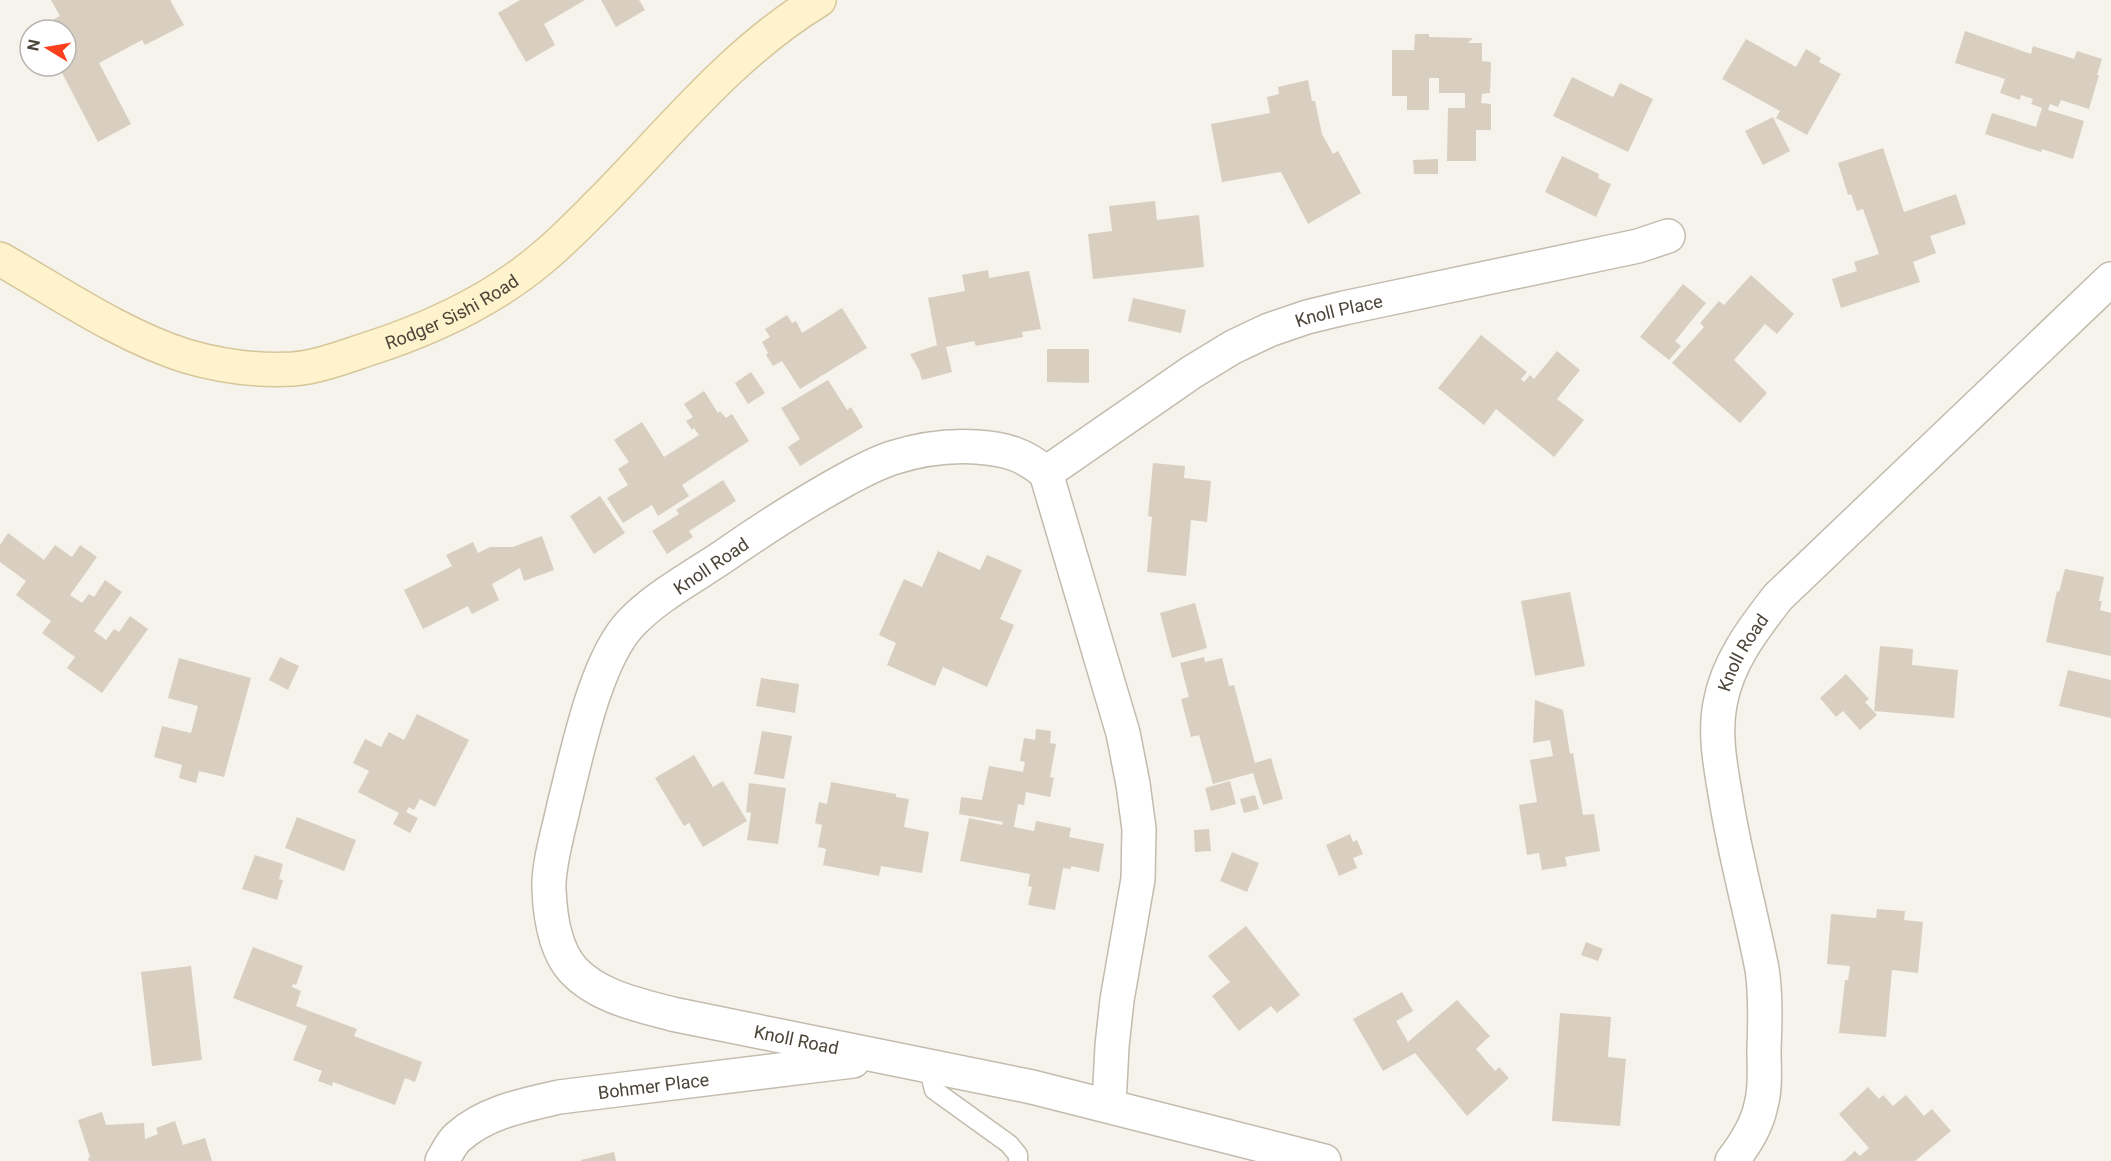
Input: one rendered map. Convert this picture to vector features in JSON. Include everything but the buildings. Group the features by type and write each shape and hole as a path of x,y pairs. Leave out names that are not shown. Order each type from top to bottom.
{"main road":[{"name":"Rodger Sishi Road","path":"0,259 123,328 154,344 187,356 223,364 263,369 294,369 336,360 405,337 451,317 500,289 541,259 600,203 713,83 755,46 796,14 819,0"}],"street":[{"name":"Knoll Place","path":"1046,473 1192,372 1233,347 1269,330 1344,308 1638,246 1668,237"},
{"name":"Knoll Road","path":"1732,1161 1749,1138 1761,1105 1764,1051 1762,971 1734,850 1717,730 1720,704 1734,661 1753,629 1778,597 2111,279"},
{"name":"Knoll Road","path":"1046,473 1031,460 1016,453 993,448 952,445 890,458 822,493 742,544 652,605 630,624 612,651 597,683 556,839 549,887 553,923 561,951 573,970 596,988 628,1002 672,1014 1108,1105 1324,1161"},
{"path":"1046,473 1123,733 1139,829 1138,879 1117,1000 1108,1105"},
{"name":"Bohmer Place","path":"442,1161 456,1138 480,1121 515,1107 559,1097 885,1057"}],"lane":[{"path":"928,1066 934,1090 1009,1144 1018,1155 1018,1161"}]}
